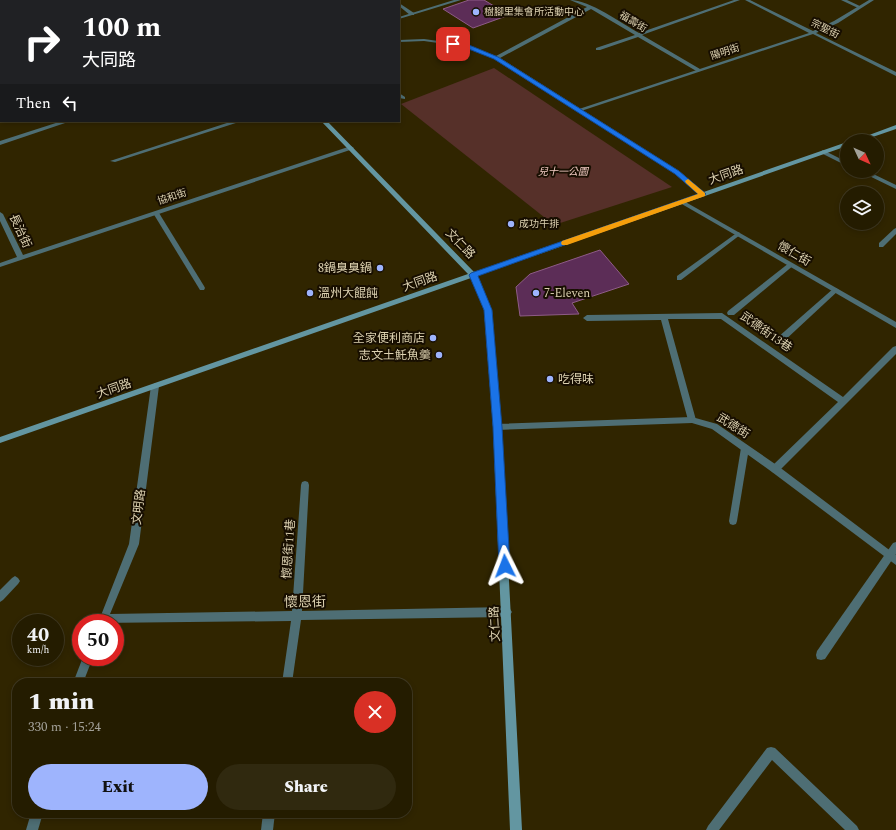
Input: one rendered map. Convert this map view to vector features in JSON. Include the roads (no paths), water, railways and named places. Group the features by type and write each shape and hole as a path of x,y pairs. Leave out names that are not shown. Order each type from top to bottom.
{"street":[{"path":"400,18 459,0"},
{"name":"福壽街","path":"572,0 591,7 698,70"},
{"path":"598,48 738,0"},
{"name":"宗聖街","path":"747,0 896,74"},
{"path":"843,0 860,7"},
{"name":"陽明街","path":"579,110 812,33 836,22 872,0"},
{"path":"400,5 412,14"},
{"path":"496,58 564,23 591,7"},
{"path":"400,41 424,40 467,46 496,58 677,172 703,194"},
{"path":"0,143 65,122"},
{"path":"113,161 236,122"},
{"name":"文仁路","path":"325,122 473,275 488,310 497,427 507,612 516,830"},
{"path":"876,134 896,127"},
{"name":"大同路","path":"0,440 840,146"},
{"name":"協和街","path":"0,265 351,148"},
{"path":"823,152 840,160"},
{"path":"877,178 896,187"},
{"name":"懷仁街","path":"682,202 896,325"},
{"path":"156,213 202,288"},
{"name":"長治街","path":"0,214 21,258"},
{"path":"881,245 896,230"},
{"path":"679,278 738,234"},
{"path":"731,313 791,265"},
{"path":"780,340 836,290"},
{"name":"武德街13巷","path":"587,318 722,316 843,401"},
{"path":"664,317 692,420"},
{"path":"776,469 896,349"},
{"name":"文明路","path":"105,614 134,544 155,386"},
{"name":"武德街","path":"497,427 692,420 714,426 776,469 892,558"},
{"path":"733,520 745,448"},
{"name":"懷恩街11巷","path":"288,678 297,616 305,485"},
{"path":"821,656 892,558 896,546"},
{"path":"0,597 15,581"},
{"name":"懷恩街","path":"124,620 507,612"},
{"path":"80,678 85,666"},
{"path":"712,830 771,752 853,830"},
{"path":"32,830 36,818"},
{"path":"267,830 268,818"}],"place":[{"name":"樹腳里集會所活動中心","path":"476,12"},
{"name":"成功牛排","path":"511,224"},
{"name":"8鍋臭臭鍋","path":"380,268"},
{"name":"溫州大餛飩","path":"310,293"},
{"name":"7-Eleven","path":"536,293"},
{"name":"全家便利商店","path":"433,338"},
{"name":"志文土魠魚羹","path":"439,355"},
{"name":"吃得味","path":"550,379"}],"park label":[{"name":"兒十一公園","path":"563,172"}]}
